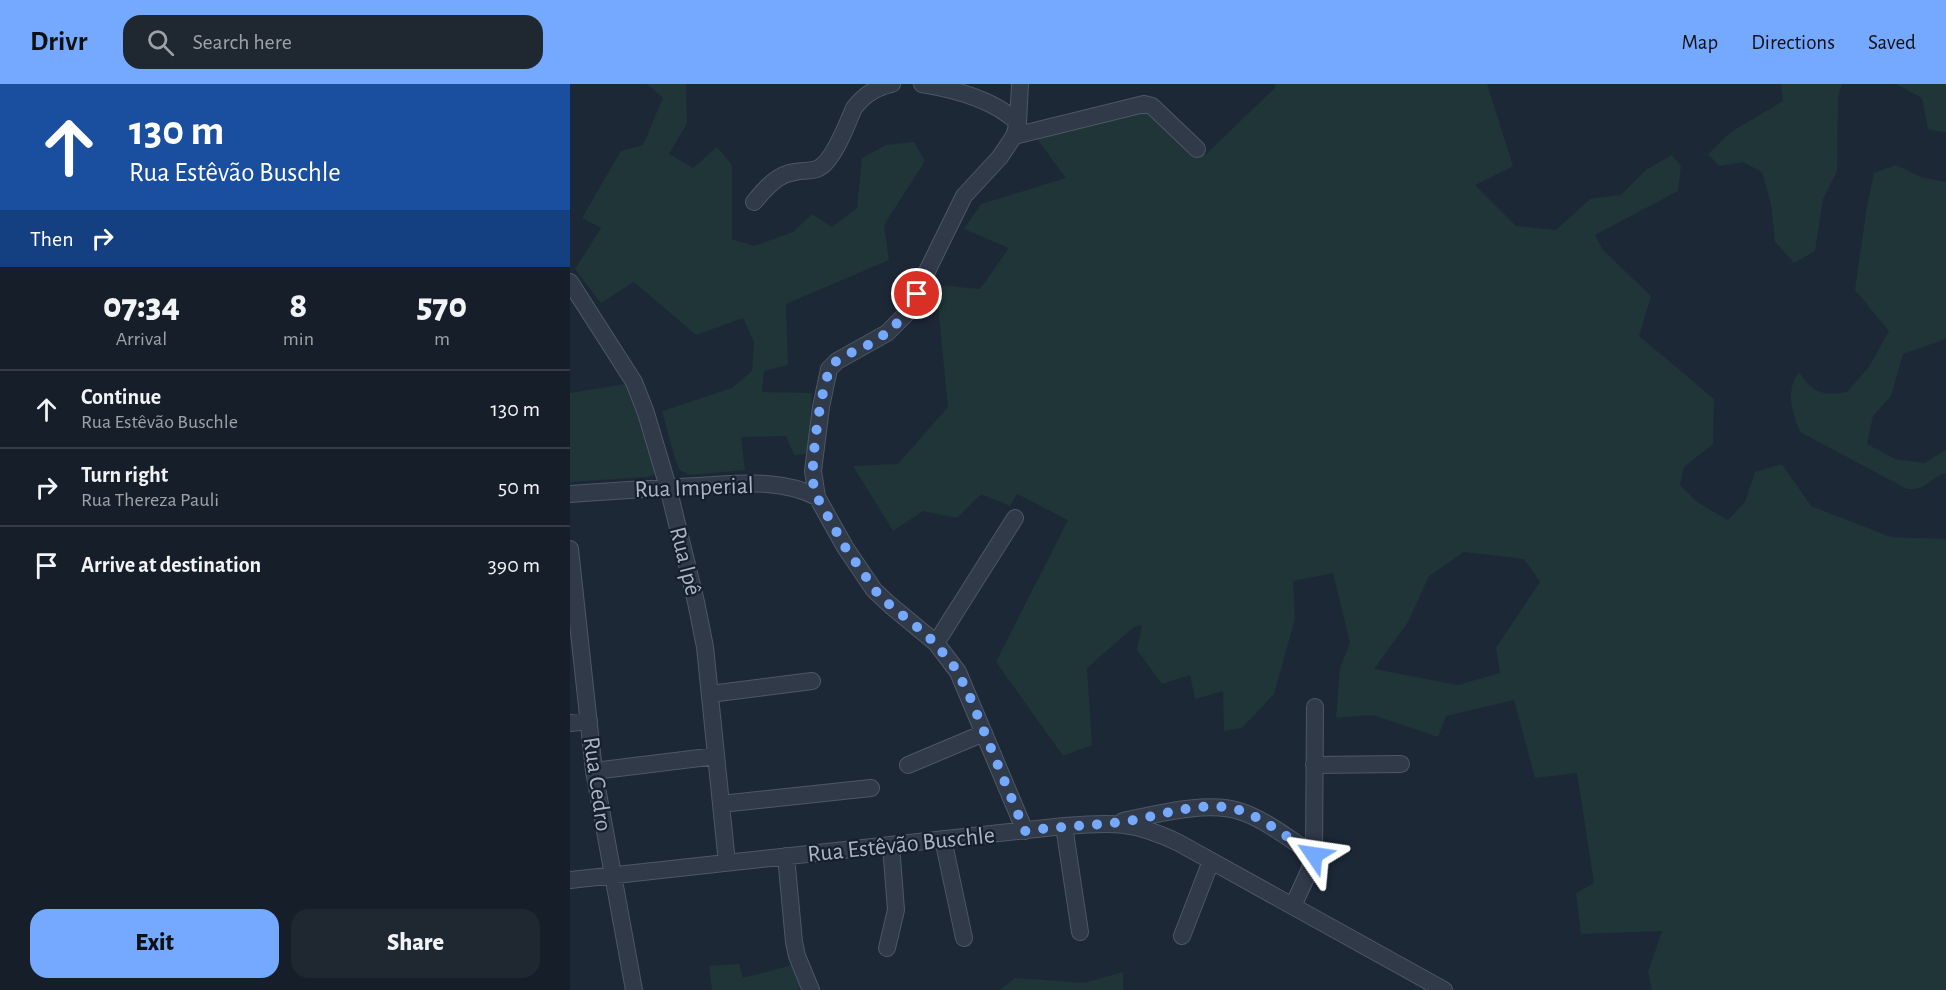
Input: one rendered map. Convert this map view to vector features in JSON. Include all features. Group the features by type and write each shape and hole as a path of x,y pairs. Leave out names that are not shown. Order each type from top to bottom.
{"street":[{"path":"754,202 769,185 782,176 798,171 812,171 823,165 831,156 854,108 874,90 892,84"},
{"path":"922,84 985,101 1001,109 1016,129"},
{"path":"1020,84 1016,129 1000,157 964,196 917,294 900,321 887,333 837,361 829,369 813,459 813,480 817,497 845,547 880,597 936,643 963,681 1025,831"},
{"path":"1016,129 1144,104 1152,106 1197,149"},
{"name":"Rua Ipê","path":"570,282 634,382 646,413 668,487 701,623 727,863"},
{"name":"Rua Imperial","path":"570,494 747,484 780,485 817,497"},
{"path":"936,643 1015,518"},
{"name":"Rua Cedro","path":"570,549 594,771 634,990"},
{"path":"710,694 812,681"},
{"path":"1293,906 1314,855 1315,707"},
{"path":"570,723 589,721"},
{"path":"908,765 984,733"},
{"path":"594,771 716,756"},
{"path":"1314,765 1401,764"},
{"path":"722,804 871,788"},
{"path":"1113,823 1182,810 1233,809 1254,817 1314,855"},
{"name":"Rua Estêvão Buschle","path":"570,880 1064,826 1113,823 1131,825 1150,830 1211,861 1444,990"},
{"path":"1064,826 1080,933"},
{"path":"943,839 964,938"},
{"path":"887,948 896,910 891,845"},
{"path":"786,856 794,942 797,956 811,990"},
{"path":"1182,936 1211,861"}],"green space":[{"path":"647,84 686,84 687,123 669,154 693,168 717,147 732,165 732,239 754,246 793,232 812,214 832,227 857,208 862,158 886,145 914,142 925,161 884,225 889,260 786,304 788,365 764,371 762,392 812,393 808,454 794,455 786,436 741,437 745,470 690,475 680,470 662,411 732,388 752,371 754,342 743,318 696,335 634,282 601,303 575,269 601,228 582,218 621,151 643,145 663,98"},
{"path":"1275,84 1487,84 1513,166 1475,185 1516,226 1556,230 1590,199 1621,195 1647,169 1672,155 1681,166 1678,191 1595,235 1603,250 1651,296 1639,336 1714,399 1713,444 1684,467 1680,485 1697,502 1728,520 1745,502 1755,472 1782,464 1811,506 1891,537 1946,539 1946,990 1652,990 1648,972 1662,931 1581,934 1576,893 1594,883 1577,773 1535,778 1514,700 1446,716 1438,737 1373,715 1336,718 1340,668 1350,643 1333,573 1293,581 1295,619 1274,694 1242,728 1224,731 1223,691 1195,699 1190,675 1162,684 1137,650 1142,625 1134,627 1087,668 1092,745 1063,756 996,662 1068,520 1017,494 1010,506 981,494 957,518 923,511 893,531 853,466 898,464 948,407 936,285 980,289 1009,248 964,229 981,204 1066,178 1031,131 1152,106 1205,155 1275,88","holes":["1464,552 1524,559 1540,582 1496,648 1500,673 1458,685 1374,669 1408,622 1429,576"]},
{"path":"1781,84 1842,84 1838,97 1837,171 1823,199 1815,251 1794,263 1775,242 1771,204 1762,172 1743,162 1719,166 1708,154 1731,132 1783,101"},
{"path":"1896,84 1946,84 1946,133 1928,129 1922,98"},
{"path":"1896,165 1921,177 1946,182 1946,339 1903,354 1891,396 1873,416 1867,444 1895,459 1924,463 1946,450 1946,473 1914,489 1907,489 1800,432 1791,402 1792,387 1799,372 1814,389 1831,394 1847,392 1869,367 1889,331 1855,290 1874,173"},
{"path":"626,384 656,466 656,474 648,477 570,482 570,393"},
{"path":"739,964 743,978 792,965 803,979 800,988 796,990 712,990 709,966"},
{"path":"1123,972 1123,990 1000,990 1015,978 1084,983"}],"route":[{"path":"917,294 906,314 894,328 832,364 829,369 813,459 814,489 845,547 874,590 919,627 952,663 967,690 1025,831 1113,823 1182,810 1225,808 1254,817 1314,855"}]}
